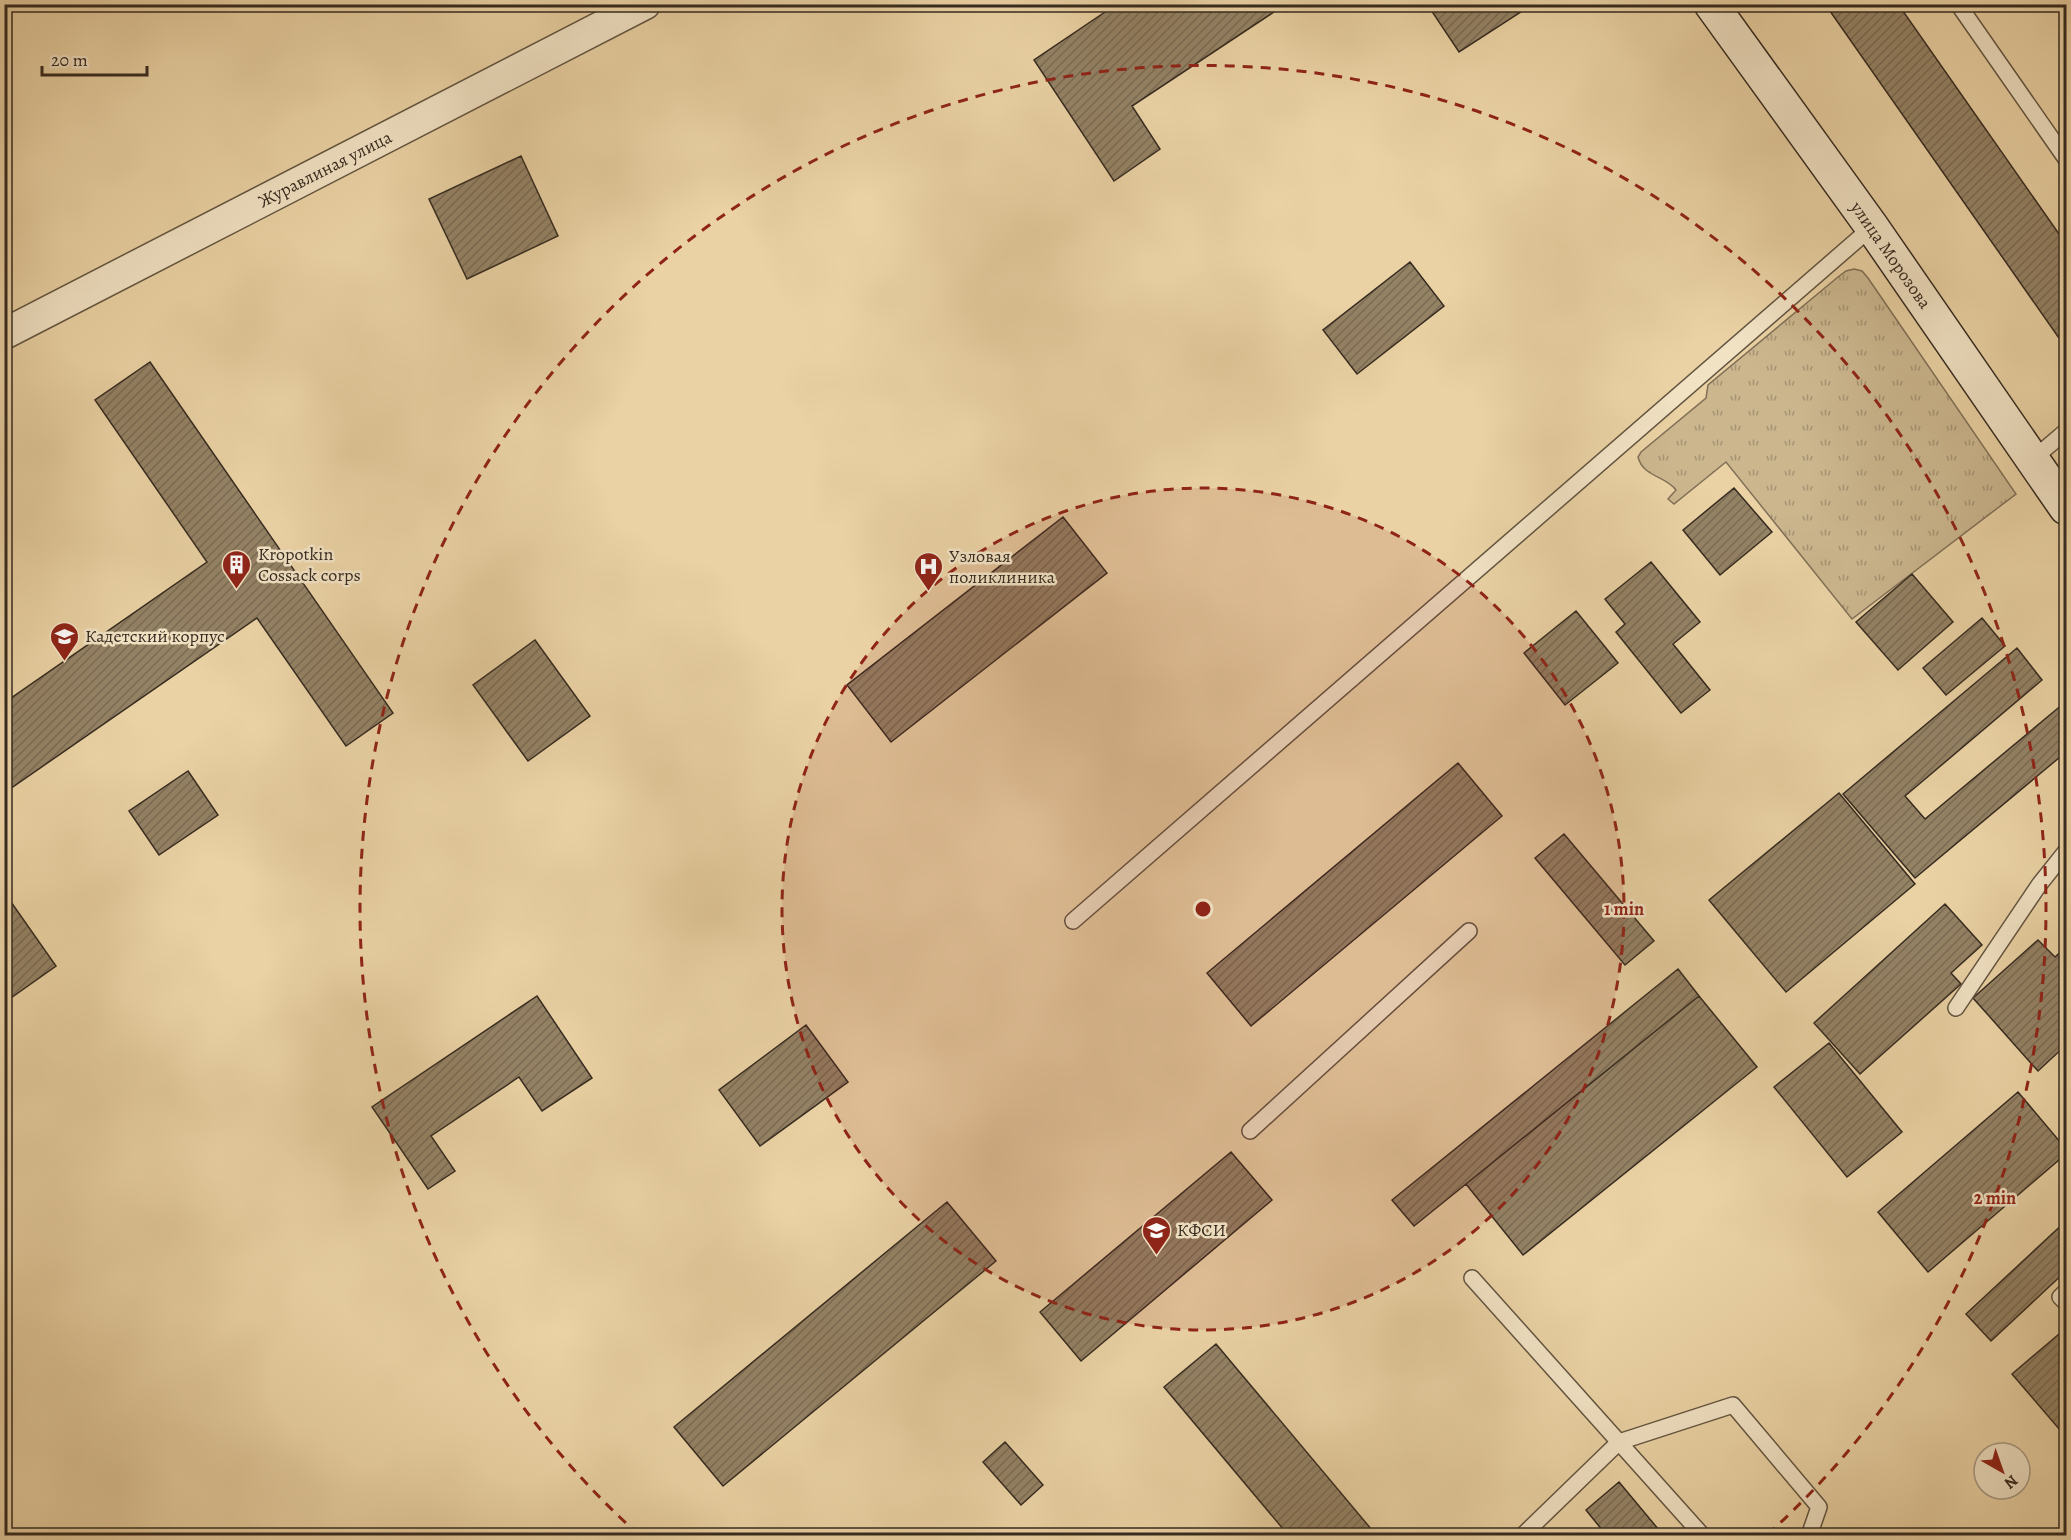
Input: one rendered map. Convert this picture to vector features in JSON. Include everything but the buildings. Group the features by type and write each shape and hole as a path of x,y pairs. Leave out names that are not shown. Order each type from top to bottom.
{"street":[{"name":"Журавлиная улица","path":"4,334 645,4"},
{"name":"улица Морозова","path":"1711,4 1872,227 2067,508"}],"lane":[{"path":"1958,4 2067,159"},
{"path":"1073,921 1872,227"},
{"path":"2032,460 2067,431"},
{"path":"1956,1008 2039,885 2067,851"},
{"path":"1250,1131 1469,931"},
{"path":"1472,1278 1703,1536"},
{"path":"2067,1291 2060,1297 2067,1304"},
{"path":"1522,1536 1619,1442 1734,1405 1819,1507 1809,1536"}],"green space":[{"path":"1854,269 1862,271 1868,278 2016,494 1852,619 1726,462 1674,504 1668,499 1676,490 1672,485 1645,469 1638,457 1641,452 1706,398 1708,385 1838,277"}],"place":[{"name":"Kropotkin Cossack corps","path":"237,590"},
{"name":"Узловая поликлиника","path":"928,592"},
{"name":"Кадетский корпус","path":"64,662"},
{"name":"КФСИ","path":"1156,1256"}]}
